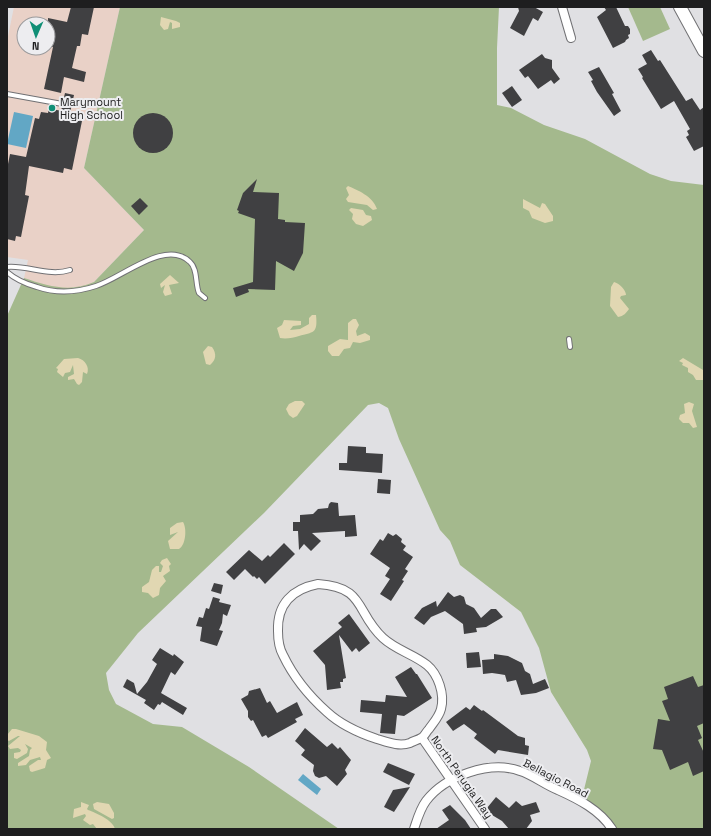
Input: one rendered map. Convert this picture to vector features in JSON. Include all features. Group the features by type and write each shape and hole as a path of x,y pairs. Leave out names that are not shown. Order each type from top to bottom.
{"main road":[{"path":"680,7 704,51"}],"street":[{"path":"562,7 571,38"},
{"name":"North Perugia Way","path":"318,584 334,585 350,592 376,632 399,650 415,657 428,666 437,678 442,693 442,709 436,720 422,738 406,744 390,743 353,730 327,712 301,684 282,654 278,639 279,613 289,597 304,587 318,584"},
{"name":"North Perugia Way","path":"422,738 485,829"},
{"name":"Bellagio Road","path":"414,829 426,801 438,789 471,770 502,767 520,770 573,796 600,815 612,829"}],"lane":[{"path":"7,94 68,105"},
{"path":"7,272 28,284 52,292 63,293 97,286 112,280 152,258 167,253 179,254 194,266 198,293 205,298"},
{"path":"7,267 28,267 56,274 70,270"},
{"path":"569,339 570,347"}],"shaded area":[{"name":"Marymount High School","path":"14,7 120,7 84,168 144,230 94,282 86,286 63,289 50,287 24,278 28,260 7,257 7,41"}],"green space":[{"path":"120,7 499,7 497,105 511,108 544,125 585,139 650,174 671,181 704,185 704,829 612,829 581,802 591,761 587,750 551,692 539,648 521,612 460,565 450,541 440,530 399,439 388,408 379,403 368,405 264,513 138,633 106,673 109,690 116,704 153,724 182,727 249,767 339,829 7,829 7,316 24,278 50,286 68,288 94,282 144,230 84,168"},
{"path":"628,7 660,7 670,29 643,41"}],"sand":[{"path":"161,17 180,23 180,27 172,29 172,23 170,22 168,29 164,30 160,25"},
{"path":"348,186 372,200 377,209 373,210 367,205 348,202 346,199 349,195 346,188"},
{"path":"523,199 540,208 542,203 545,204 553,216 553,221 545,223 532,218 529,211 523,208"},
{"path":"351,208 363,210 366,215 371,216 372,220 363,226 356,224 352,219 353,214 349,210"},
{"path":"170,275 179,283 169,285 172,294 165,296 163,292 165,285 161,288 160,284"},
{"path":"614,282 624,289 626,295 621,296 620,298 629,309 626,313 618,317 610,306 611,287"},
{"path":"312,315 316,315 316,326 314,331 294,337 280,338 277,328 282,325 284,320 301,321 301,325 293,326 290,330 300,329 309,324 309,318"},
{"path":"353,319 356,319 359,325 356,331 357,336 365,333 370,336 370,340 360,343 353,342 350,348 344,349 339,356 332,356 328,351 328,346 340,339 348,340 348,323"},
{"path":"208,346 212,347 215,354 215,359 210,365 206,364 203,352"},
{"path":"78,358 85,362 88,369 87,374 83,372 82,382 79,385 74,379 68,380 68,377 74,374 73,365 70,372 65,373 63,377 57,372 58,369 56,368 64,359"},
{"path":"683,358 703,370 704,380 696,380 693,375 688,372 688,368 682,365 683,363 679,361"},
{"path":"295,401 302,401 305,404 297,416 293,418 289,415 286,409 289,404"},
{"path":"689,402 694,404 692,411 697,427 693,428 689,423 683,423 679,419 680,415 685,413 684,404"},
{"path":"183,522 185,532 183,544 179,549 170,549 168,541 178,532 170,535 170,528 177,523"},
{"path":"167,558 171,564 169,566 170,571 163,576 166,581 160,588 159,595 153,598 148,593 142,592 142,587 149,582 152,570 156,566 159,566 159,572 161,572 163,566 160,563 162,560"},
{"path":"12,729 39,736 47,742 46,750 51,758 47,760 45,768 32,772 30,771 29,766 38,760 41,760 40,757 30,760 26,765 18,766 18,763 29,756 32,748 25,744 28,749 27,753 17,759 14,758 14,753 20,752 21,750 18,748 10,749 8,746 20,736 9,741 7,740 7,735"},
{"path":"81,802 89,805 88,810 108,820 115,829 97,829 93,824 90,825 83,820 86,816 85,814 73,818 74,809 81,807"},
{"path":"97,802 109,804 114,813 114,818 112,819 94,809 93,804"}],"water":[{"path":"14,112 33,116 26,148 7,144"},
{"path":"303,774 321,789 317,795 298,780"}],"building":[{"path":"71,7 94,7 88,35 82,34 80,46 77,46 72,68 86,72 84,82 64,77 61,93 44,89 51,56 56,56 56,20 67,22"},
{"path":"518,7 534,7 543,12 538,21 533,18 524,36 510,28 519,11"},
{"path":"604,7 616,7 625,26 628,26 630,29 630,34 628,35 629,38 625,42 613,48 597,17 606,10"},
{"path":"651,50 658,61 660,60 686,101 692,98 700,110 704,107 704,146 694,151 686,137 689,135 687,131 690,129 674,101 661,109 638,69 647,64 642,55"},
{"path":"542,54 545,58 552,60 552,68 560,79 554,84 551,80 538,89 528,76 525,78 519,70"},
{"path":"599,67 614,93 612,94 621,111 614,116 597,92 591,81 593,80 588,72"},
{"path":"512,86 522,100 512,107 502,93"},
{"path":"65,93 74,95 70,113 76,114 75,119 82,121 72,170 64,168 63,173 29,166 25,195 29,196 21,237 16,236 15,241 7,239 7,169 10,154 26,157 35,118 39,119 41,112 48,113 49,108 61,111 62,107 70,108 71,103 63,101"},
{"path":"153,113 161,115 167,119 171,125 173,133 171,141 167,147 161,151 153,153 145,151 139,147 135,141 133,133 135,125 139,119 145,115"},
{"path":"257,179 253,192 279,193 278,219 285,220 285,222 305,223 303,253 294,271 276,261 275,290 248,289 249,292 236,297 233,288 253,282 255,219 238,213 239,211 237,210 243,193"},
{"path":"140,198 148,206 139,215 131,206"},
{"path":"348,446 366,447 366,453 383,454 382,473 339,470 339,463 347,463"},
{"path":"378,479 391,480 390,494 377,493"},
{"path":"331,502 338,503 339,516 355,515 357,536 345,537 345,531 312,533 321,541 311,551 304,544 299,550 298,531 293,531 293,522 300,522 300,515 313,514 318,509 328,508"},
{"path":"388,533 393,536 396,534 402,539 401,542 406,546 403,550 413,557 405,569 408,571 402,580 404,581 391,601 380,594 390,579 385,576 390,568 370,554 380,539 383,541"},
{"path":"284,543 295,554 265,584 259,577 257,579 254,576 253,577 245,569 234,580 226,572 249,550 262,561 268,555 270,557"},
{"path":"214,583 223,585 221,594 211,591"},
{"path":"448,592 454,597 460,595 464,597 466,604 474,608 481,618 491,609 496,609 503,617 486,627 476,628 477,632 464,634 463,624 445,611 431,617 424,625 414,618 422,608 436,601 437,607"},
{"path":"213,597 220,599 219,602 231,605 227,616 223,614 222,623 219,630 223,631 217,646 200,641 202,627 196,626 199,617 203,618 206,608 209,609"},
{"path":"349,614 370,643 359,652 356,648 352,652 339,635 346,678 343,679 343,682 340,682 341,688 327,690 325,665 313,651 342,627 338,623"},
{"path":"160,648 173,656 174,654 184,662 175,675 171,672 161,693 187,708 183,715 162,702 160,705 158,704 154,710 144,703 146,700 123,687 127,679 134,683 137,694 147,682 157,664 152,660"},
{"path":"479,652 481,667 467,668 466,653"},
{"path":"494,654 508,656 522,663 525,671 530,674 533,684 545,679 549,688 536,693 521,695 516,680 507,682 505,675 492,673 483,674 482,660 494,659"},
{"path":"411,667 432,698 404,716 397,715 395,734 380,733 382,714 360,712 361,700 385,702 386,695 407,697 395,677"},
{"path":"693,676 698,687 704,685 704,723 697,726 702,738 698,740 704,753 704,771 693,776 688,762 670,770 662,750 653,749 658,719 670,721 662,701 668,699 664,687"},
{"path":"260,688 267,703 270,701 277,713 297,702 303,715 295,719 297,722 268,738 266,735 262,737 253,720 251,721 248,717 248,711 241,699 248,695 249,691"},
{"path":"474,705 518,736 525,738 525,745 529,746 528,755 498,750 495,754 474,738 477,734 464,724 453,731 446,722 466,707 470,710"},
{"path":"305,728 327,747 332,743 338,749 340,747 351,760 345,770 347,774 337,786 326,776 319,778 315,776 313,771 314,765 301,755 305,750 295,741"},
{"path":"388,763 415,774 409,785 383,772"},
{"path":"410,787 394,812 384,807 393,790"},
{"path":"496,797 509,808 516,801 522,806 536,802 540,812 530,815 532,821 526,829 509,829 502,821 487,812 489,810 487,808"},
{"path":"450,805 465,820 471,829 436,829 449,820 442,810"}],"place":[{"name":"Marymount High School","path":"52,108"}]}
